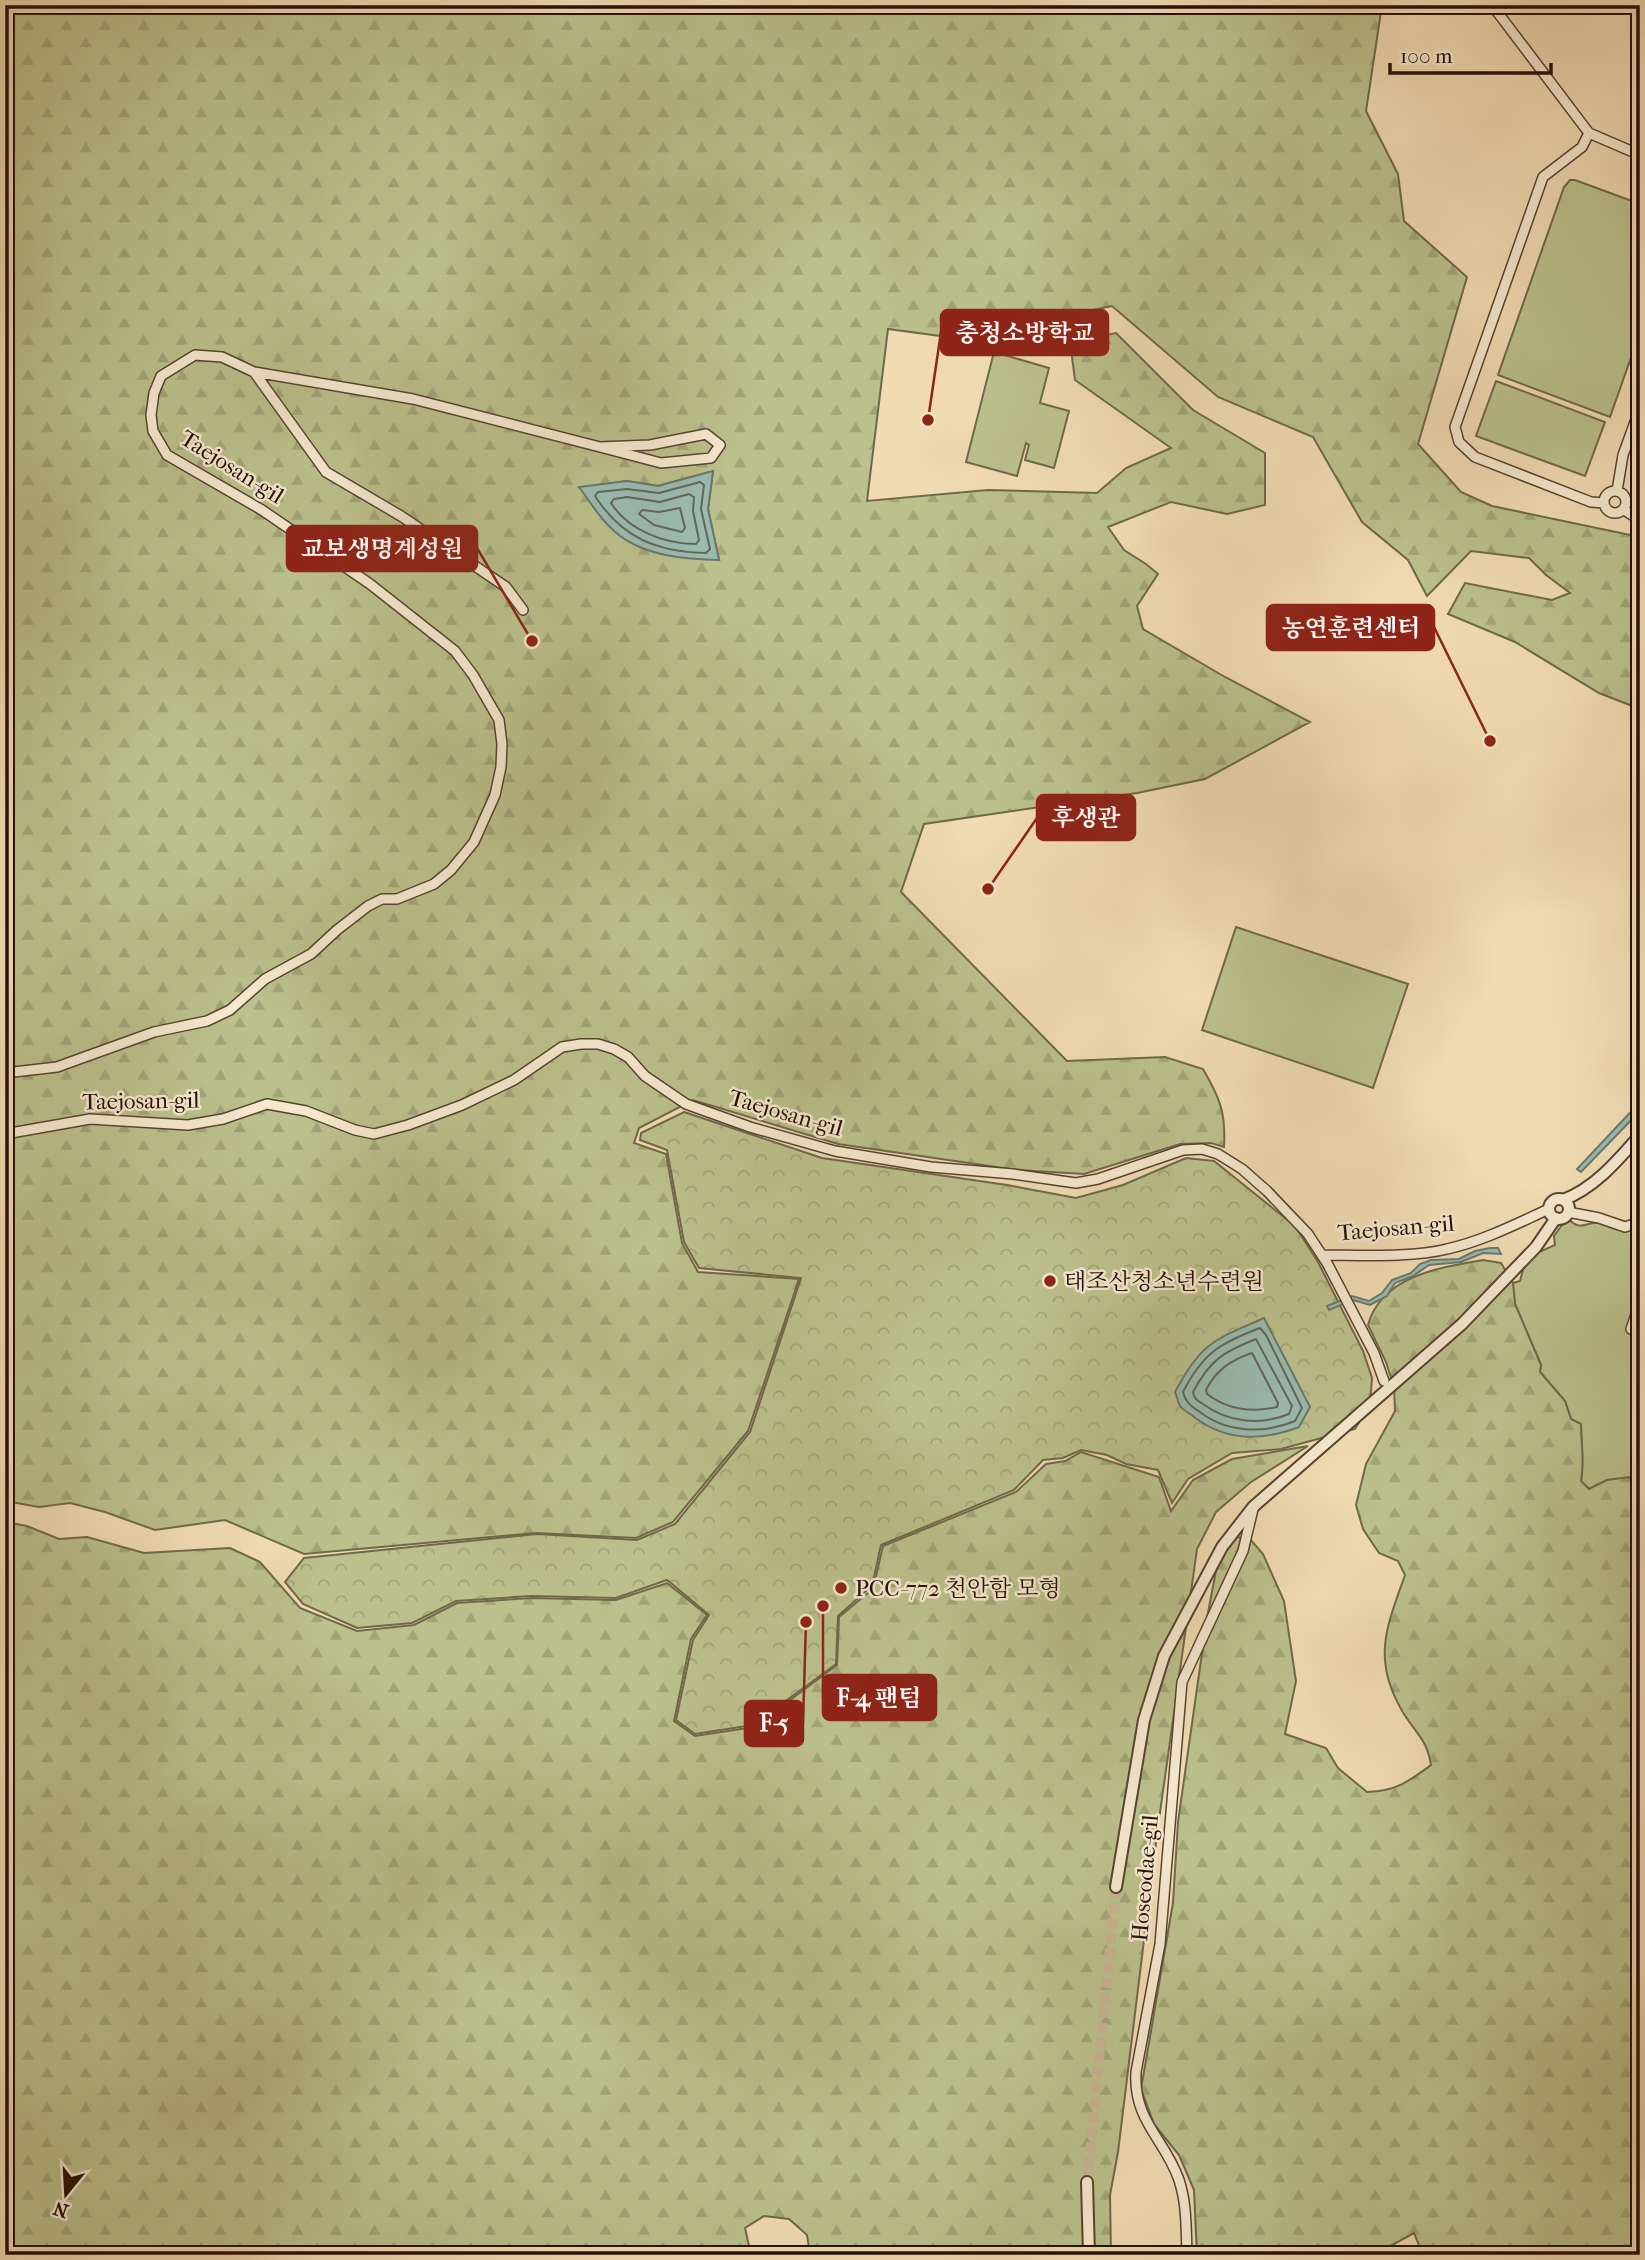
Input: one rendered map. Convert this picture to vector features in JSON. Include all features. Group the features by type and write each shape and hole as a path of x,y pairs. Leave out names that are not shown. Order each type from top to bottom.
{"street":[{"path":"1492,5 1589,133 1640,155"},
{"path":"1589,133 1582,147 1543,177 1455,427 1459,442 1475,457 1591,502 1604,503"},
{"name":"Taejosan-gil","path":"5,1073 57,1067 154,1032 208,1021 230,1010 265,979 311,954 368,906 382,899 397,899 434,884 451,870 474,842 495,796 502,744 499,719 455,651 370,584 262,510 167,456 153,430 151,415 154,393 161,376 195,355 222,357 254,372 326,472 401,516 506,587 523,610"},
{"path":"254,372 413,399 661,463 711,458 720,445 706,434 650,445 600,447"},
{"path":"1616,491 1623,455 1640,408"},
{"path":"1624,510 1626,499 1622,493 1608,493 1604,503 1607,509 1613,513 1624,510 1640,520"},
{"name":"Taejosan-gil","path":"5,1134 90,1119 188,1125 223,1119 267,1104 306,1111 355,1130 374,1134 463,1105 514,1080 562,1047 598,1044 628,1057 645,1076 686,1104 750,1127 835,1151 931,1167 1076,1183 1098,1179 1183,1150 1202,1149 1218,1154 1234,1164 1268,1191 1294,1218 1322,1255 1445,1250 1552,1214"},
{"path":"1116,1887 1144,1720 1164,1656 1222,1547 1253,1507 1462,1324 1536,1247 1552,1214 1553,1200 1563,1200 1591,1184 1617,1161 1640,1135"},
{"path":"1552,1214 1564,1217 1568,1212 1568,1206 1563,1200"},
{"path":"1568,1212 1625,1227 1640,1222"},
{"path":"1322,1255 1374,1353 1384,1381"},
{"path":"1632,1329 1640,1303"},
{"name":"Hoseodae-gil","path":"1187,2255 1185,2205 1179,2181 1142,2114 1135,2090 1136,2072 1160,1944 1182,1682 1243,1551 1253,1507"},
{"path":"1087,2182 1089,2255"}],"green space":[{"path":"5,5 1382,5 1366,111 1398,174 1404,221 1467,277 1418,444 1461,492 1492,506 1640,537 1640,709 1599,693 1515,642 1448,614 1465,583 1552,600 1570,593 1529,558 1471,551 1427,596 1408,560 1362,522 1313,437 1218,397 1112,306 955,338 888,329 867,501 988,490 1097,493 1126,468 1171,448 1075,380 1070,342 1116,333 1193,410 1265,453 1265,505 1227,514 1171,502 1108,527 1124,550 1158,574 1137,606 1143,629 1310,722 1205,779 1137,793 924,824 901,892 1067,1061 1165,1057 1203,1069 1221,1106 1224,1147 1211,1143 1180,1144 1084,1174 1017,1170 838,1144 693,1100 639,1128 634,1143 666,1154 682,1243 698,1272 799,1279 748,1431 673,1522 636,1538 536,1533 304,1554 225,1520 155,1530 70,1503 39,1507 5,1501","holes":["713,471 708,509 719,560 580,488 627,481 658,486"]},
{"path":"1570,180 1640,204 1640,332 1610,417 1498,375 1564,187"},
{"path":"994,352 1049,368 1040,403 1069,411 1054,468 1025,460 1029,445 1026,443 1017,476 966,462"},
{"path":"1496,381 1605,422 1585,476 1476,436"},
{"path":"1236,927 1408,984 1373,1088 1202,1030"},
{"path":"684,1112 822,1158 1007,1185 1076,1198 1123,1185 1186,1158 1214,1161 1295,1226 1318,1262 1363,1351 1372,1378 1370,1405 1355,1429 1281,1449 1232,1453 1188,1479 1172,1503 1158,1470 1126,1464 1107,1455 1081,1450 1063,1458 1043,1460 1014,1490 881,1545 872,1586 838,1616 836,1664 753,1725 695,1734 676,1720 693,1640 709,1615 667,1580 616,1598 531,1596 456,1601 412,1623 357,1628 303,1604 285,1582 304,1558 537,1534 637,1540 675,1524 750,1432 801,1278 699,1268 684,1242 667,1150 640,1140 641,1133"},
{"path":"1567,1218 1580,1226 1600,1223 1618,1229 1623,1223 1640,1218 1640,1487 1607,1480 1589,1489 1581,1481 1581,1424 1571,1419 1565,1401 1540,1372 1541,1365 1515,1304 1513,1283 1520,1281 1526,1258 1555,1245 1554,1236"},
{"path":"1483,1260 1501,1263 1513,1283 1515,1304 1541,1365 1540,1372 1565,1401 1571,1419 1581,1424 1581,1481 1589,1489 1607,1480 1629,1477 1634,1485 1640,1487 1640,2255 1423,2255 1414,2233 1374,2255 1197,2255 1194,2190 1179,2155 1154,2124 1141,2089 1173,1903 1178,1822 1207,1618 1219,1555 1230,1536 1250,1539 1263,1554 1284,1601 1296,1681 1285,1734 1326,1748 1338,1768 1367,1792 1386,1790 1401,1784 1431,1765 1426,1748 1392,1691 1387,1674 1385,1642 1405,1575 1398,1561 1379,1553 1363,1529 1356,1505 1366,1464 1395,1411 1394,1387 1386,1362 1368,1325 1375,1308 1399,1285 1432,1271"},
{"path":"1308,1446 1251,1482 1216,1512 1197,1549 1157,1834 1118,2152 1110,2195 1111,2255 810,2255 807,2235 789,2219 764,2216 745,2228 751,2255 5,2255 5,1522 27,1526 59,1539 87,1537 144,1553 230,1548 260,1562 300,1608 357,1631 414,1625 457,1603 532,1598 616,1600 667,1583 707,1615 691,1639 674,1721 695,1736 754,1727 837,1665 839,1617 873,1589 883,1546 1016,1492 1046,1464 1065,1461 1081,1452 1159,1477 1171,1511 1193,1480 1232,1459"}],"water":[{"path":"713,471 708,509 719,560 676,557 634,544 621,537 606,523 579,487 627,481 658,486"},
{"path":"1640,1102 1640,1111 1581,1172 1577,1169"},
{"path":"1498,1248 1501,1254 1483,1253 1461,1262 1429,1265 1413,1276 1395,1283 1387,1296 1370,1305 1353,1300 1329,1310 1327,1306 1352,1296 1369,1301 1382,1293 1392,1280 1411,1273 1420,1264 1431,1260 1459,1259 1475,1251"},
{"path":"1264,1318 1310,1407 1299,1427 1258,1437 1232,1435 1206,1425 1182,1408 1175,1392 1202,1352 1221,1338"}],"tunnel":[{"path":"1087,2182 1116,1887"}],"place":[{"name":"충청소방학교","path":"928,420"},
{"name":"교보생명계성원","path":"532,641"},
{"name":"농연훈련센터","path":"1490,741"},
{"name":"후생관","path":"988,889"},
{"name":"태조산청소년수련원","path":"1050,1281"},
{"name":"PCC-772 천안함 모형","path":"841,1588"},
{"name":"F-4 팬텀","path":"823,1606"},
{"name":"F-5","path":"806,1622"}]}
